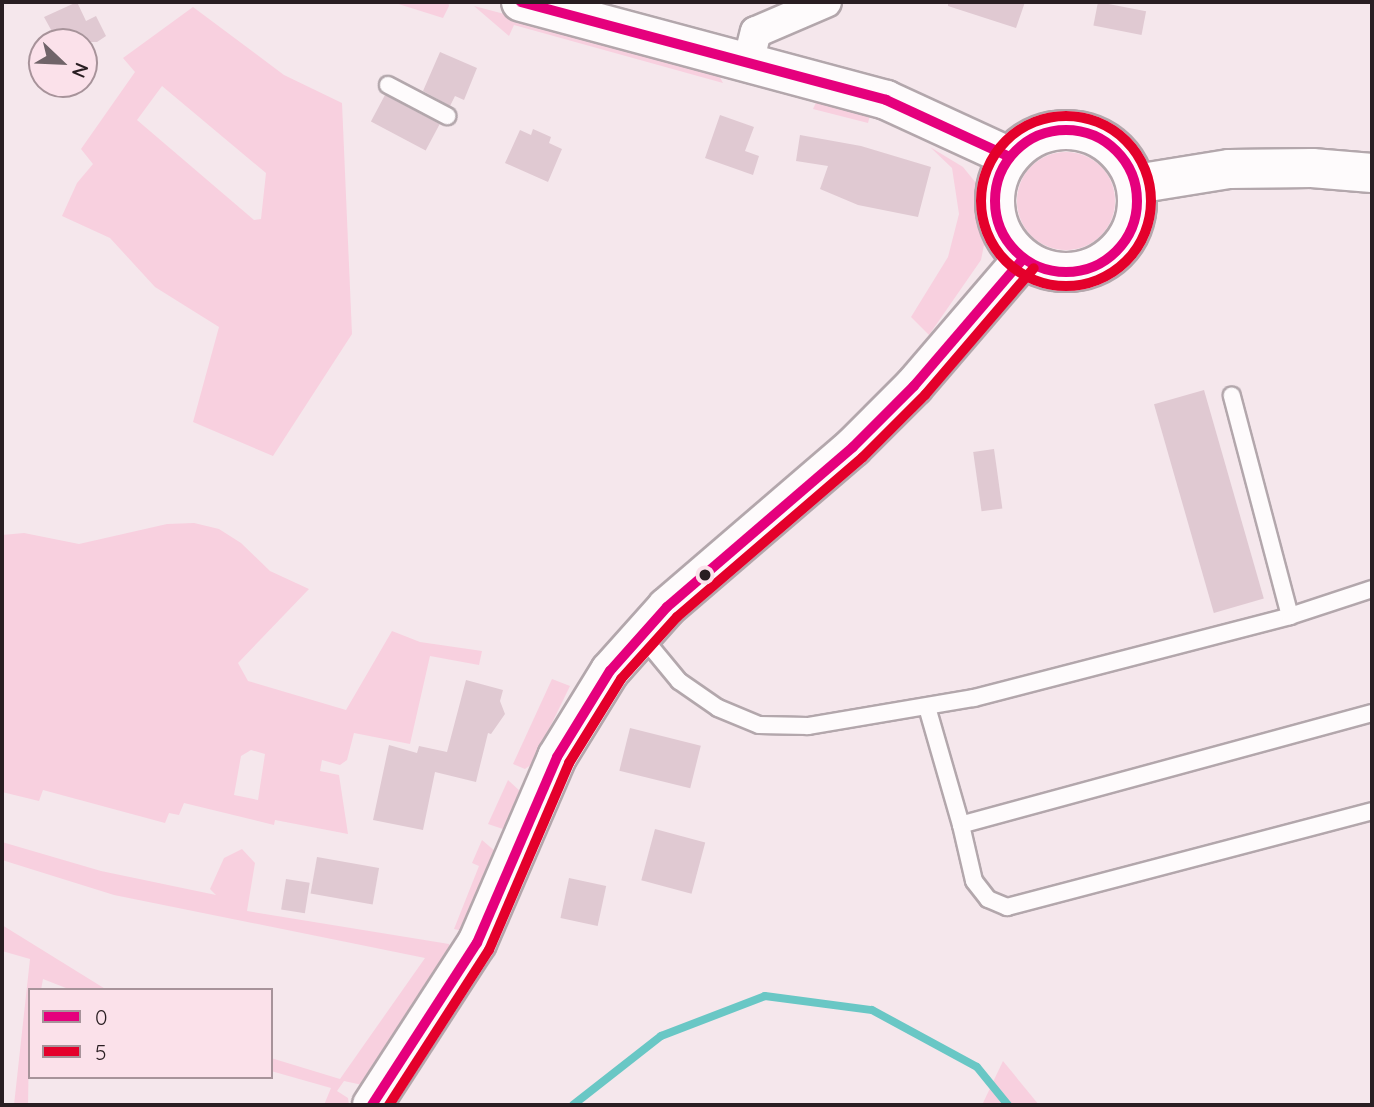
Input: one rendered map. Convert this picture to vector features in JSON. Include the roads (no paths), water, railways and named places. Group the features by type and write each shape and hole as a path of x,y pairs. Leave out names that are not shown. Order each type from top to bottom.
{"main road":[{"path":"521,2 886,100 1010,158"},
{"path":"1081,131 1105,141 1124,160 1136,184 1137,213 1126,240 1106,261 1079,272 1050,272 1023,260 1004,238 995,211 997,183 1010,158 1042,135 1081,131"},
{"path":"1136,184 1228,169 1312,167 1372,173"},
{"path":"372,1105 477,943 569,736 641,635 695,582 853,447 944,354 1023,260"}],"street":[{"path":"748,63 756,32 771,12 826,2"}],"lane":[{"path":"388,85 447,117"},
{"path":"1232,396 1290,616"},
{"path":"641,635 678,681 718,708 759,725 808,726 927,707 1290,616 1372,589"},
{"path":"927,707 974,881 988,899 1007,907 1372,811"},
{"path":"961,825 1372,713"}],"waterway":[{"path":"573,1105 661,1036 765,996 872,1010 977,1067 1008,1105"}]}
